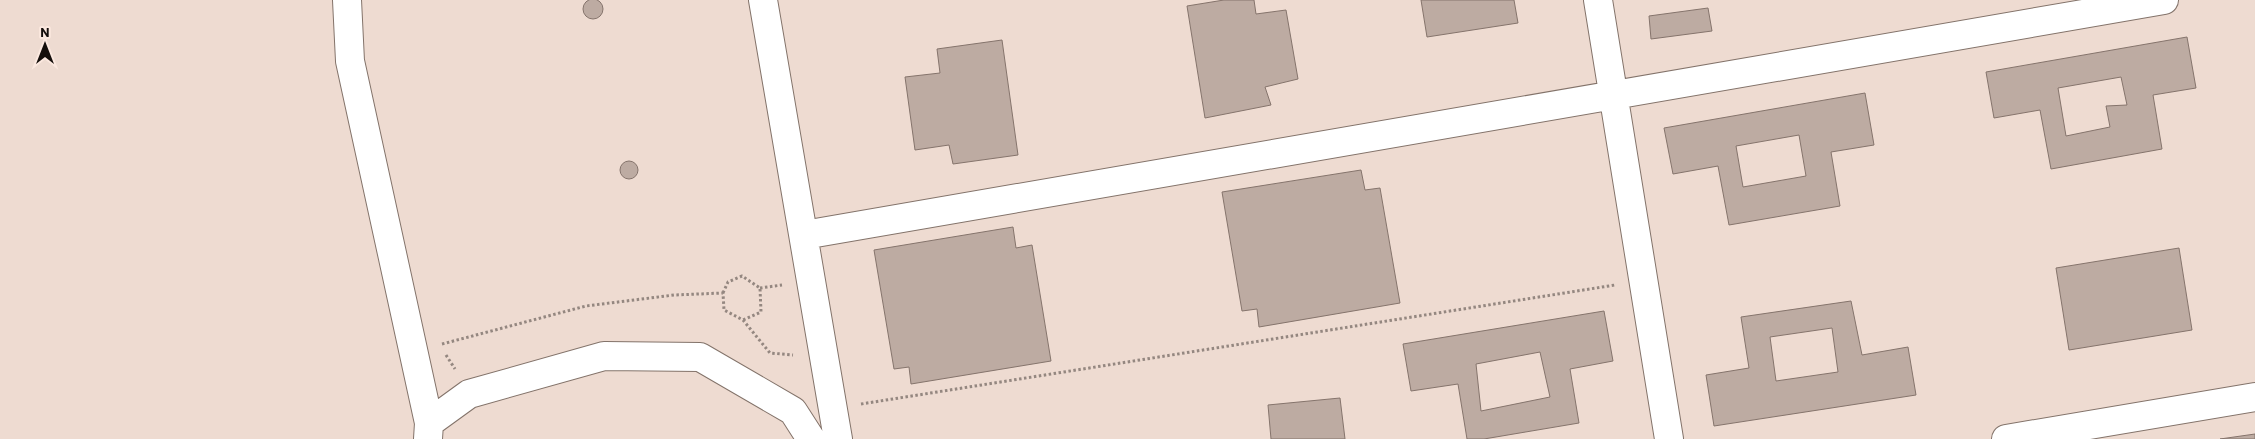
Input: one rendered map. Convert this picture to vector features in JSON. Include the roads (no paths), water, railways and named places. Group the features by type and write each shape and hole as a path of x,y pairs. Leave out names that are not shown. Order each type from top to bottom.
{"street":[{"path":"346,0 350,61 429,431"},
{"path":"763,0 838,439"},
{"path":"1598,0 1643,280 1665,438"},
{"path":"804,235 2164,0"},
{"path":"429,431 469,394 604,356 700,357 793,411 811,439"},
{"path":"2006,439 2255,397"}]}
